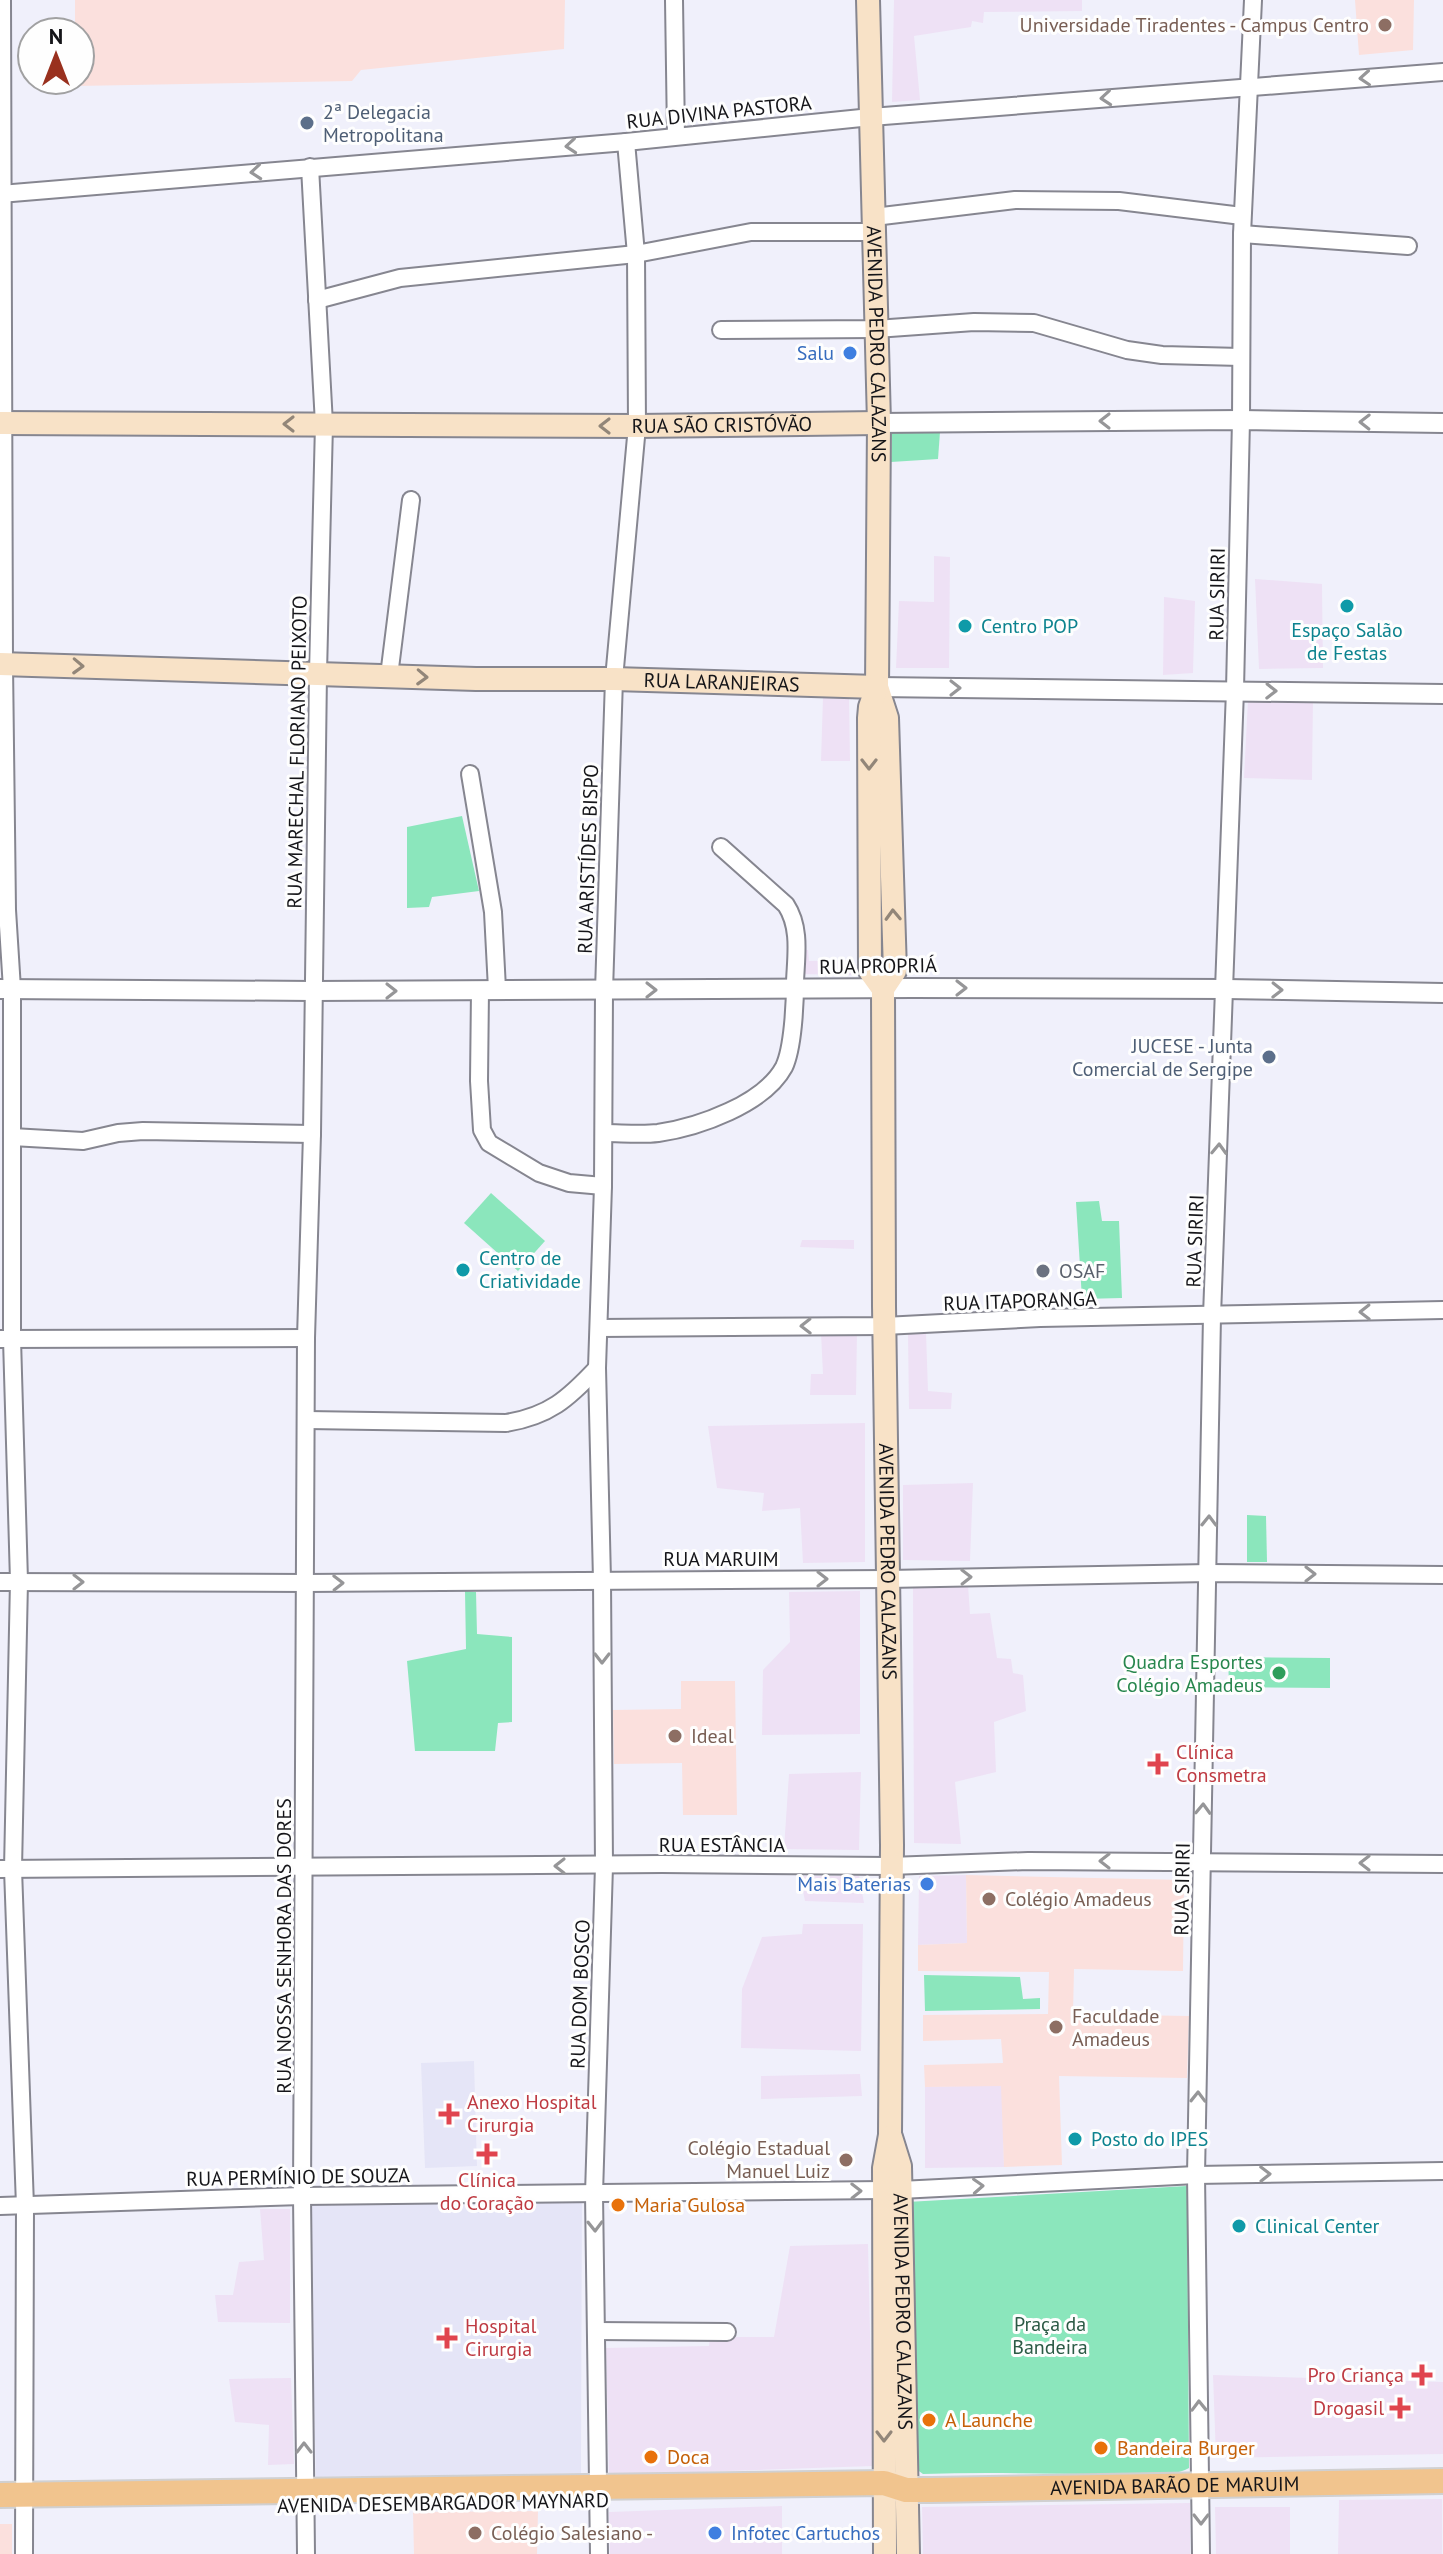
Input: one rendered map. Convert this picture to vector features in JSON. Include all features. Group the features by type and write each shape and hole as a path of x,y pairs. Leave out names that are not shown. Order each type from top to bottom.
{"main road":[{"name":"AVENIDA PEDRO CALAZANS","path":"868,0 879,423 877,687 887,718 895,971 883,989 890,2135 900,2166 892,2190 892,2490"},
{"name":"RUA SÃO CRISTÓVÃO","path":"1,423 637,426 879,423"},
{"name":"RUA LARANJEIRAS","path":"2,664 877,687"},
{"name":"AVENIDA BARÃO DE MARUIM","path":"892,2490 1443,2481"},
{"name":"AVENIDA DESEMBARGADOR MAYNARD","path":"0,2495 16,2506 304,2498 892,2490"},
{"path":"885,2554 892,2490"},
{"path":"892,2490 908,2554"}],"street":[{"path":"2,0 0,194 4,910 12,1137 6,1339 19,1581 7,1869 25,2206 16,2506 24,2554"},
{"path":"674,0 676,136"},
{"name":"RUA SIRIRI","path":"1201,2554 1196,2175 1212,1316 1235,690 1242,225 1253,0"},
{"name":"RUA DIVINA PASTORA","path":"0,194 626,142 871,117 1443,72"},
{"name":"RUA ARISTÍDES BISPO","path":"602,1580 597,1368 604,1133 604,991 614,679 637,426 636,254 626,142"},
{"name":"RUA MARECHAL FLORIANO PEIXOTO","path":"306,1338 324,424 310,167"},
{"path":"317,300 400,278 636,254 751,232 874,225 1015,200 1119,201 1242,225 1408,246"},
{"path":"721,330 876,329 974,322 1034,323 1127,350 1162,355 1241,357"},
{"name":"RUA SÃO CRISTÓVÃO","path":"879,423 1241,420 1443,423"},
{"path":"389,676 411,500"},
{"name":"RUA LARANJEIRAS","path":"877,687 1443,694"},
{"path":"470,774 493,912 489,990 479,1081 482,1130 489,1143 539,1173 569,1183 603,1186"},
{"path":"604,1133 658,1133 745,1105 771,1086 785,1064 793,1024 794,916 786,905 721,847"},
{"name":"RUA PROPRIÁ","path":"6,989 1226,989 1443,993"},
{"path":"12,1137 83,1141 143,1131 312,1134"},
{"name":"RUA ITAPORANGA","path":"599,1328 884,1326 1040,1318 1443,1310"},
{"path":"6,1339 306,1338"},
{"name":"RUA NOSSA SENHORA DAS DORES","path":"306,1338 302,2196 306,2554"},
{"path":"307,1420 506,1423 530,1419 567,1399 597,1368"},
{"name":"RUA MARUIM","path":"0,1582 888,1579 1209,1573 1443,1575"},
{"name":"RUA DOM BOSCO","path":"599,2554 594,2194 604,1866 602,1580"},
{"name":"RUA ESTÂNCIA","path":"7,1869 890,1866 1028,1861 1443,1864"},
{"name":"RUA PERMÍNIO DE SOUZA","path":"0,2206 302,2196 892,2190 1196,2175 1443,2171"},
{"path":"596,2331 727,2332"}],"shaded area":[{"path":"75,0 565,0 564,49 361,70 352,81 96,86 96,16 75,16"},
{"path":"894,0 1082,0 1082,11 984,12 983,23 972,21 971,27 914,36 920,100 892,102"},
{"name":"Universidade Tiradentes - Campus Centro","path":"1355,0 1414,0 1413,50 1359,55"},
{"path":"934,556 950,557 949,668 896,668 899,601 934,602"},
{"path":"1255,579 1322,584 1323,668 1259,669"},
{"path":"1164,597 1195,601 1193,673 1163,675"},
{"path":"849,695 850,761 821,761 823,696"},
{"path":"1248,700 1313,700 1312,780 1244,778"},
{"path":"798,950 808,950 809,961 854,960 854,975 798,974"},
{"path":"802,1240 854,1240 854,1249 800,1247"},
{"path":"857,1331 856,1395 810,1395 811,1374 823,1374 821,1333"},
{"path":"926,1333 928,1391 952,1393 951,1409 909,1409 908,1334"},
{"path":"865,1423 865,1562 803,1563 800,1508 762,1511 764,1493 717,1488 708,1426"},
{"path":"973,1483 970,1561 903,1560 903,1485"},
{"path":"968,1585 970,1614 990,1613 997,1658 1011,1659 1013,1673 1023,1675 1026,1711 994,1722 996,1772 955,1782 961,1844 914,1843 913,1588"},
{"path":"860,1591 860,1734 762,1735 763,1670 790,1642 789,1592"},
{"name":"Ideal","path":"681,1681 735,1681 737,1815 683,1815 682,1763 614,1764 613,1710 681,1709"},
{"path":"861,1772 859,1850 784,1849 789,1774"},
{"path":"966,1875 967,1943 918,1945 919,1876"},
{"name":"Faculdade Amadeus","path":"966,1875 1184,1880 1183,1971 1074,1969 1073,2014 1189,2016 1187,2078 1059,2076 1062,2165 1004,2167 1001,2086 925,2087 924,2065 1003,2063 1001,2039 923,2041 923,2015 1048,2014 1049,1972 918,1971 918,1945 967,1943"},
{"path":"800,1876 859,1876 864,1903 805,1901"},
{"path":"803,1924 863,1924 861,2051 741,2048 742,1989 762,1937 802,1934"},
{"name":"Anexo Hospital Cirurgia","path":"474,2061 477,2166 425,2168 421,2063"},
{"path":"860,2074 862,2096 761,2099 761,2076"},
{"path":"1002,2085 1004,2167 925,2168 925,2087"},
{"name":"Hospital Cirurgia","path":"582,2194 581,2473 316,2477 309,2203"},
{"path":"260,2209 290,2209 290,2323 218,2322 215,2295 233,2295 239,2262 264,2260"},
{"path":"868,2244 873,2466 609,2475 606,2348 709,2346 710,2337 774,2337 790,2246"},
{"path":"1213,2375 1443,2382 1443,2454 1216,2458"},
{"path":"291,2378 294,2464 268,2465 269,2425 235,2422 229,2379"},
{"path":"1442,2499 1442,2554 1338,2554 1339,2500"},
{"path":"1190,2503 1190,2554 923,2554 922,2507"},
{"path":"782,2506 782,2554 610,2554 609,2512"},
{"path":"1215,2507 1290,2507 1290,2554 1216,2554"},
{"name":"Colégio Salesiano -","path":"538,2511 537,2554 414,2554 413,2512"},
{"path":"0,2524 12,2524 12,2554 0,2554"}],"green space":[{"path":"892,432 940,432 938,459 891,462"},
{"path":"462,816 479,891 432,897 429,907 407,908 407,827"},
{"path":"491,1193 545,1241 518,1271 464,1223"},
{"path":"1099,1201 1102,1221 1119,1221 1122,1298 1082,1299 1076,1202"},
{"path":"1247,1515 1266,1516 1267,1562 1247,1562"},
{"path":"465,1591 476,1592 477,1634 512,1637 512,1722 498,1723 495,1751 415,1751 407,1661 466,1649"},
{"name":"Quadra Esportes Colégio Amadeus","path":"1228,1657 1330,1658 1330,1688 1229,1687"},
{"path":"924,1975 1020,1977 1023,1999 1040,1998 1040,2009 925,2011"},
{"name":"Praça da Bandeira","path":"1187,2186 1189,2468 1172,2474 1153,2475 923,2474 916,2469 907,2202"}],"place":[{"name":"Universidade Tiradentes - Campus Centro","path":"1385,25"},
{"name":"2ª Delegacia Metropolitana","path":"307,123"},
{"name":"Salu","path":"850,353"},
{"name":"Espaço Salão de Festas","path":"1347,606"},
{"name":"Centro POP","path":"965,626"},
{"name":"JUCESE - Junta Comercial de Sergipe","path":"1269,1057"},
{"name":"Centro de Criatividade","path":"463,1270"},
{"name":"OSAF","path":"1043,1271"},
{"name":"Quadra Esportes Colégio Amadeus","path":"1279,1673"},
{"name":"Ideal","path":"675,1736"},
{"name":"Clínica Consmetra","path":"1158,1764"},
{"name":"Mais Baterias","path":"927,1884"},
{"name":"Colégio Amadeus","path":"989,1899"},
{"name":"Faculdade Amadeus","path":"1056,2027"},
{"name":"Anexo Hospital Cirurgia","path":"449,2114"},
{"name":"Posto do IPES","path":"1075,2139"},
{"name":"Clínica do Coração","path":"487,2154"},
{"name":"Colégio Estadual Manuel Luiz","path":"846,2160"},
{"name":"Maria Gulosa","path":"618,2205"},
{"name":"Clinical Center","path":"1239,2226"},
{"name":"Hospital Cirurgia","path":"447,2338"},
{"name":"Pro Criança","path":"1422,2375"},
{"name":"Drogasil","path":"1400,2408"},
{"name":"A Launche","path":"929,2420"},
{"name":"Bandeira Burger","path":"1101,2448"},
{"name":"Doca","path":"651,2457"},
{"name":"Colégio Salesiano -","path":"475,2533"},
{"name":"Infotec Cartuchos","path":"715,2533"}]}
